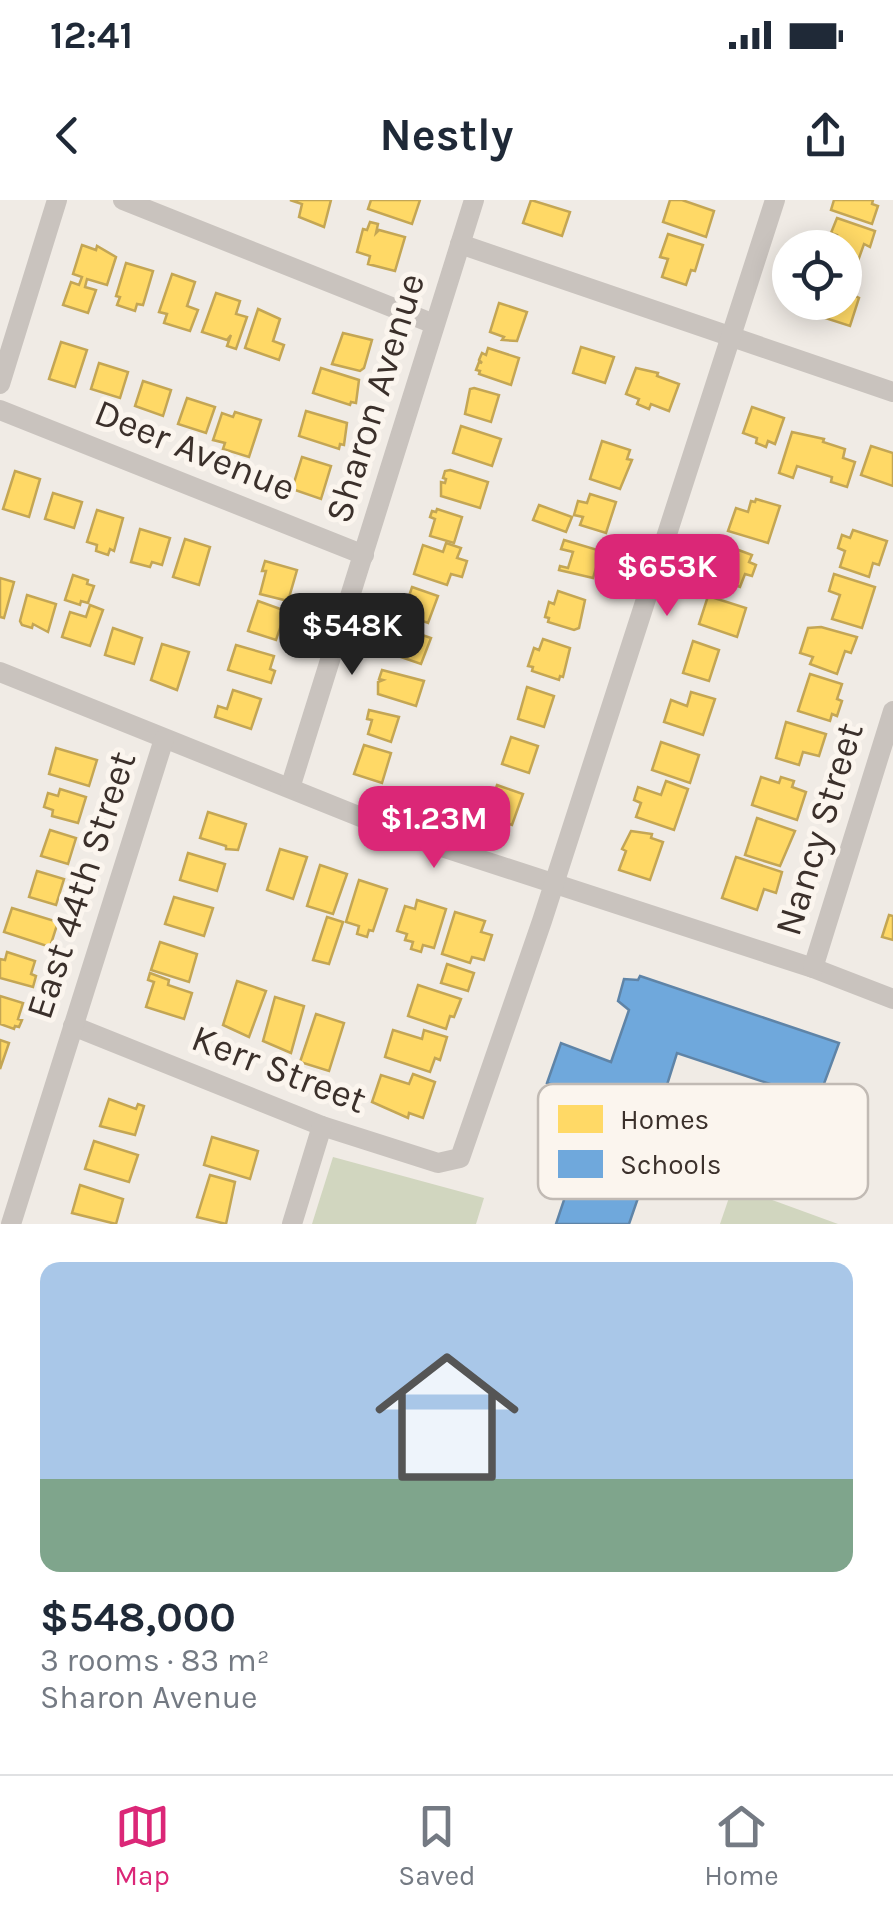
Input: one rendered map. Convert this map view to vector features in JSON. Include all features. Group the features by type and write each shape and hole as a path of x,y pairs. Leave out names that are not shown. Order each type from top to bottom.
{"street":[{"path":"0,384 56,200"},
{"path":"122,200 434,324"},
{"name":"Sharon Avenue","path":"290,788 474,200"},
{"path":"553,885 775,200"},
{"path":"460,244 893,392"},
{"name":"Deer Avenue","path":"0,410 364,556"},
{"path":"0,672 408,836 813,968 893,999"},
{"name":"Nancy Street","path":"813,968 893,712"},
{"name":"East 44th Street","path":"11,1224 164,739"},
{"name":"Kerr Street","path":"73,1026 322,1126 438,1163 452,1162 460,1156 553,885"},
{"path":"292,1224 322,1126"}],"green space":[{"path":"333,1157 484,1198 476,1224 312,1224"},
{"path":"729,1199 770,1199 838,1224 720,1224"}],"building: Homes":[{"path":"290,200 331,200 324,227 299,217 302,204"},
{"path":"371,200 420,200 412,224 368,209"},
{"path":"531,200 570,212 562,236 523,223"},
{"path":"670,200 714,211 706,237 663,222"},
{"path":"834,200 873,200 872,204 878,206 872,224 831,210"},
{"path":"837,218 875,231 870,247 864,244 862,250 862,230 832,230"},
{"path":"370,222 378,224 376,233 379,230 405,237 395,271 368,264 370,256 357,252 363,229 367,230"},
{"path":"668,234 703,245 686,285 662,277 668,259 660,257"},
{"path":"82,245 96,250 97,246 116,257 107,285 87,279 85,287 96,290 88,313 63,305 71,282 79,285 82,277 73,274"},
{"path":"126,263 153,271 143,305 137,304 135,311 117,305"},
{"path":"172,274 195,282 187,306 198,310 190,331 164,323 167,314 159,312"},
{"path":"216,293 240,301 236,314 247,317 236,349 227,346 231,335 227,340 202,332"},
{"path":"499,303 527,312 517,341 502,340 504,337 490,332"},
{"path":"258,309 280,319 273,341 284,345 279,360 245,348"},
{"path":"343,333 372,340 360,371 332,364"},
{"path":"61,342 87,350 75,387 49,379"},
{"path":"581,347 614,357 605,383 573,373"},
{"path":"488,348 519,358 511,385 476,370"},
{"path":"99,363 128,372 120,398 91,389"},
{"path":"321,368 359,380 356,403 350,405 313,393"},
{"path":"636,368 679,384 669,411 651,404 649,409 626,394"},
{"path":"143,381 171,390 163,416 135,406"},
{"path":"470,389 499,395 491,422 465,414"},
{"path":"187,398 215,407 206,433 178,424"},
{"path":"752,407 784,418 775,444 768,441 766,447 756,443 757,438 743,433"},
{"path":"306,411 347,423 344,445 340,444 339,449 299,436"},
{"path":"235,412 261,420 249,457 223,449 225,443 213,440 222,413 233,417"},
{"path":"461,426 501,439 492,466 453,453"},
{"path":"792,432 824,439 823,442 845,449 843,458 855,462 847,487 831,482 832,477 797,466 793,478 779,473"},
{"path":"602,441 630,450 627,459 632,460 620,489 590,479"},
{"path":"871,446 893,453 893,486 861,475"},
{"path":"302,457 331,466 321,499 292,489"},
{"path":"15,471 40,479 29,517 3,509"},
{"path":"445,471 488,482 480,508 441,496 441,482 445,483"},
{"path":"53,493 82,502 74,528 45,519"},
{"path":"590,494 616,502 606,533 580,525 583,517 574,515 578,501 587,503"},
{"path":"751,501 780,506 768,543 728,531 736,508 748,512"},
{"path":"539,505 572,517 566,532 533,520"},
{"path":"437,509 462,517 454,543 430,536 435,519 430,517"},
{"path":"97,510 123,518 114,551 110,549 108,555 87,542"},
{"path":"140,529 170,538 162,565 152,562 150,567 131,562"},
{"path":"853,530 887,541 879,565 873,563 869,577 840,567 845,551 838,548 842,535 850,538"},
{"path":"185,539 210,547 199,585 173,577"},
{"path":"564,540 601,551 593,578 559,570 560,566 568,568 573,552 561,549"},
{"path":"446,543 461,548 457,558 467,561 462,577 451,574 447,585 414,574 423,545 443,552"},
{"path":"725,545 752,555 749,562 756,565 752,576 745,574 740,587 714,578 719,547 723,549"},
{"path":"265,561 297,570 288,601 260,594"},
{"path":"834,574 875,587 862,628 832,619 840,595 829,591"},
{"path":"73,575 94,586 88,603 81,601 80,605 65,600"},
{"path":"0,578 14,582 4,618 0,617"},
{"path":"412,587 438,596 428,623 403,614"},
{"path":"558,591 585,600 579,628 548,622 545,617 549,602 554,604"},
{"path":"27,595 56,604 48,632 33,624 32,628 22,625"},
{"path":"708,596 746,608 737,637 699,624"},
{"path":"258,601 286,611 276,640 248,631"},
{"path":"90,605 103,610 90,646 62,637 70,612 86,617"},
{"path":"399,627 431,638 421,664 389,653"},
{"path":"821,627 857,637 851,653 845,651 837,674 810,664 813,657 800,653 808,628"},
{"path":"113,628 142,638 134,664 105,655"},
{"path":"543,639 570,648 559,680 528,666 534,648 539,650"},
{"path":"693,641 719,650 709,681 683,673"},
{"path":"162,644 189,652 177,690 151,680"},
{"path":"236,645 274,656 271,683 228,670"},
{"path":"382,670 424,681 416,706 378,694"},
{"path":"810,674 842,684 837,699 842,701 837,716 832,714 830,721 798,711"},
{"path":"527,687 554,696 544,727 518,719"},
{"path":"233,690 261,699 251,729 215,717 218,706 227,709"},
{"path":"691,692 715,699 703,735 664,722 671,700 687,706"},
{"path":"369,710 399,717 391,742 368,734 372,720 367,719"},
{"path":"786,722 826,734 819,756 803,752 799,765 776,758"},
{"path":"511,737 538,746 529,773 502,764"},
{"path":"661,742 699,755 690,783 652,770"},
{"path":"364,745 391,753 382,783 354,774"},
{"path":"56,748 97,760 89,786 49,774"},
{"path":"761,777 779,783 781,777 794,781 792,787 806,792 797,820 752,805"},
{"path":"666,781 688,789 674,830 636,817 641,803 634,800 638,787 661,795"},
{"path":"497,785 523,794 512,825 486,816"},
{"path":"60,789 86,797 78,823 52,816 53,810 44,807 48,793 58,796"},
{"path":"208,812 246,824 238,850 200,838"},
{"path":"757,818 795,831 780,866 745,855"},
{"path":"50,830 76,838 68,864 41,856"},
{"path":"631,831 652,834 651,838 663,842 650,880 619,870 626,851 622,849"},
{"path":"280,849 307,857 293,899 267,890"},
{"path":"188,853 225,864 217,891 180,880"},
{"path":"736,857 782,872 776,893 764,889 757,910 722,898"},
{"path":"320,865 347,874 333,914 307,906"},
{"path":"37,871 64,879 56,905 29,897"},
{"path":"359,880 387,889 373,931 369,930 367,937 357,934 359,926 346,922"},
{"path":"174,897 213,908 204,936 165,924"},
{"path":"417,900 446,909 434,948 423,945 421,952 411,949 413,942 405,940 407,934 397,931 405,906 415,909"},
{"path":"12,908 58,922 50,947 4,932"},
{"path":"455,912 485,921 481,932 492,935 484,960 472,957 470,963 442,954"},
{"path":"889,915 893,916 893,940 882,937"},
{"path":"327,917 343,922 329,964 313,960"},
{"path":"160,942 197,954 189,982 151,970"},
{"path":"7,952 35,961 33,987 0,978 0,959 5,960"},
{"path":"447,964 474,973 468,991 441,983"},
{"path":"150,973 169,980 168,985 192,993 184,1019 146,1007 154,982 148,980"},
{"path":"237,981 266,991 249,1037 223,1025"},
{"path":"418,985 461,999 446,1029 408,1016"},
{"path":"0,996 23,1003 19,1027 0,1024"},
{"path":"275,997 304,1006 291,1053 263,1041"},
{"path":"316,1014 344,1023 329,1071 300,1062"},
{"path":"393,1030 422,1039 424,1030 447,1037 440,1060 435,1058 430,1072 385,1057"},
{"path":"0,1040 9,1043 0,1069"},
{"path":"413,1074 435,1082 423,1118 409,1113 408,1118 372,1102 381,1075 409,1084"},
{"path":"109,1099 136,1109 138,1104 144,1106 135,1135 100,1126"},
{"path":"212,1137 258,1151 250,1179 204,1165"},
{"path":"94,1141 138,1155 129,1182 85,1169"},
{"path":"210,1175 235,1182 226,1224 197,1217"},
{"path":"80,1185 123,1199 116,1224 72,1213"}],"building: Schools":[{"path":"640,976 839,1043 824,1084 770,1084 677,1053 667,1084 547,1083 561,1043 611,1062 629,1010 618,1001 624,979 638,980"},
{"path":"564,1199 638,1199 629,1224 556,1224"}]}
